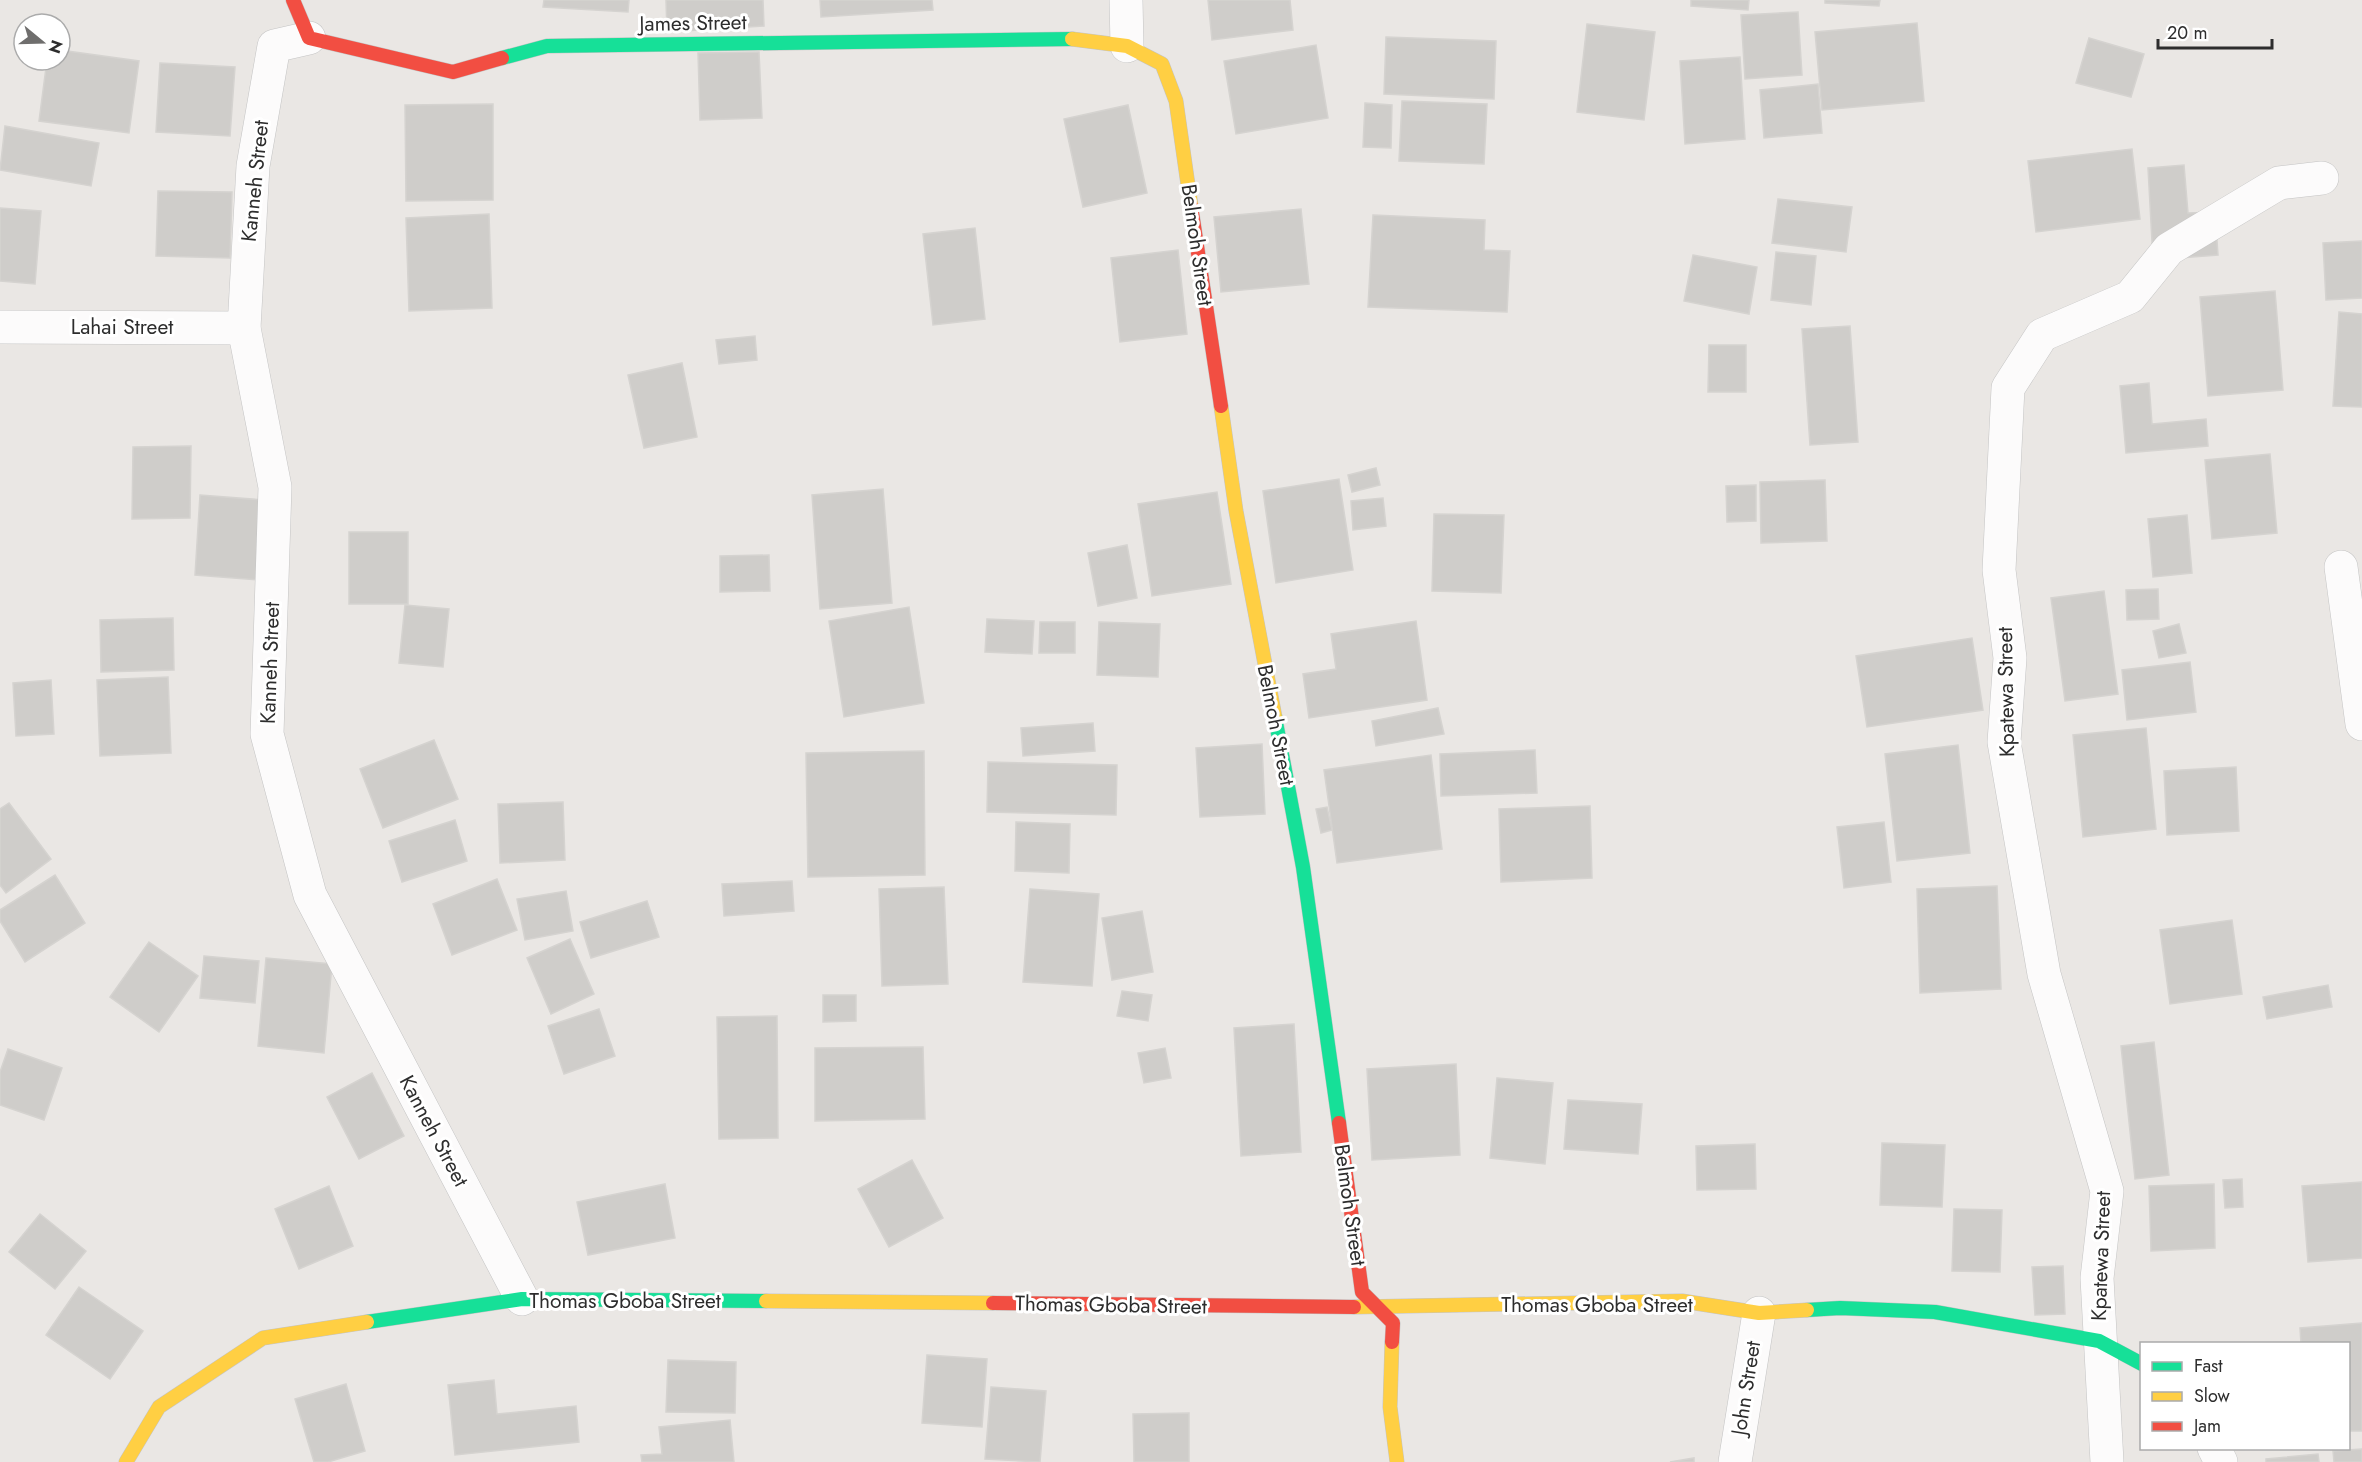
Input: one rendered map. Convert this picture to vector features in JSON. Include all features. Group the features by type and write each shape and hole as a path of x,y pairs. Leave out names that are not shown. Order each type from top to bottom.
{"street":[{"path":"293,0 309,38"},
{"path":"1126,0 1126,46"},
{"name":"James Street","path":"309,38 453,72 547,46 1077,39 1126,46"},
{"name":"Kanneh Street","path":"309,38 274,46 253,166 244,328 275,487 267,734 310,895 522,1299"},
{"name":"Belmoh Street","path":"1126,46 1162,64 1176,101 1236,511 1303,867 1362,1292 1393,1323 1390,1407 1397,1462"},
{"name":"Kpatewa Street","path":"2107,1462 2097,1278 2107,1191 2044,974 2004,742 2010,658 1999,570 2008,388 2042,335 2130,297 2169,249 2279,183 2322,178"},
{"name":"Lahai Street","path":"0,327 244,328"},
{"path":"2341,567 2362,724"},
{"name":"Thomas Gboba Street","path":"126,1462 159,1407 264,1338 522,1299 1377,1308 1682,1301 1759,1313 1840,1308 1935,1312 2099,1341 2140,1363"},
{"name":"John Street","path":"1735,1462 1759,1313"}],"building":[{"path":"544,0 629,0 628,12 543,7"},
{"path":"666,0 763,0 764,26 667,32"},
{"path":"820,0 932,0 933,10 821,17"},
{"path":"1208,0 1290,0 1293,30 1212,40"},
{"path":"1691,0 1749,0 1748,10 1691,6"},
{"path":"1825,0 1880,0 1879,6 1825,3"},
{"path":"1798,12 1802,75 1745,79 1741,15"},
{"path":"1917,23 1924,101 1822,110 1815,32"},
{"path":"1587,24 1655,32 1644,120 1577,112"},
{"path":"1386,37 1496,41 1494,99 1384,94"},
{"path":"2089,38 2144,54 2131,97 2076,83"},
{"path":"1316,45 1328,118 1236,134 1224,61"},
{"path":"72,52 139,61 129,133 39,121 45,72 72,72"},
{"path":"759,52 762,118 700,120 698,53"},
{"path":"1740,57 1745,139 1685,144 1680,61"},
{"path":"160,63 235,67 230,136 156,132"},
{"path":"1818,84 1822,133 1764,138 1760,90"},
{"path":"1402,101 1487,104 1484,164 1399,161"},
{"path":"1365,103 1392,105 1391,148 1363,147"},
{"path":"493,104 493,200 406,201 405,105"},
{"path":"1128,105 1147,193 1083,207 1064,119"},
{"path":"5,126 99,143 91,186 0,170"},
{"path":"2132,149 2140,219 2036,232 2028,161"},
{"path":"2184,165 2188,213 2215,212 2218,255 2153,260 2148,168"},
{"path":"158,191 232,192 230,258 156,256"},
{"path":"1778,199 1852,207 1846,252 1772,243"},
{"path":"0,208 41,211 35,284 0,281"},
{"path":"1301,209 1309,284 1221,292 1214,217"},
{"path":"489,214 492,308 409,311 406,218"},
{"path":"1373,215 1485,220 1484,250 1510,251 1507,312 1368,307"},
{"path":"975,228 985,319 933,325 923,234"},
{"path":"2362,241 2362,298 2326,300 2323,243"},
{"path":"1178,250 1187,334 1120,342 1111,258"},
{"path":"1776,252 1816,256 1811,305 1771,300"},
{"path":"1693,255 1757,267 1749,314 1684,301"},
{"path":"2275,291 2283,390 2208,396 2200,297"},
{"path":"2339,312 2362,314 2362,407 2333,406"},
{"path":"1850,326 1858,442 1810,445 1802,329"},
{"path":"755,336 757,360 719,364 716,340"},
{"path":"1709,345 1746,345 1746,392 1708,392"},
{"path":"682,363 697,437 644,448 628,375"},
{"path":"2149,383 2152,424 2206,419 2208,446 2126,453 2120,386"},
{"path":"191,446 190,518 132,519 133,447"},
{"path":"2270,454 2277,533 2212,539 2205,460"},
{"path":"1376,468 1380,485 1352,492 1348,475"},
{"path":"1339,479 1353,570 1276,583 1263,491"},
{"path":"1825,480 1827,541 1761,543 1760,482"},
{"path":"1756,485 1756,521 1727,522 1726,486"},
{"path":"883,489 892,603 820,609 812,495"},
{"path":"1217,492 1231,584 1152,596 1138,504"},
{"path":"200,495 264,500 258,580 195,575"},
{"path":"1383,498 1386,526 1353,530 1351,501"},
{"path":"1434,514 1504,515 1501,593 1432,591"},
{"path":"2187,515 2192,573 2153,577 2148,519"},
{"path":"349,532 408,532 408,604 349,604"},
{"path":"1127,545 1137,598 1098,606 1088,553"},
{"path":"769,555 770,591 720,592 720,556"},
{"path":"2158,589 2159,619 2127,620 2126,590"},
{"path":"2104,591 2118,694 2065,701 2051,598"},
{"path":"405,605 449,609 443,667 399,663"},
{"path":"909,607 924,703 844,717 829,621"},
{"path":"173,618 174,670 101,672 100,620"},
{"path":"987,619 1034,621 1032,654 985,652"},
{"path":"1416,621 1427,700 1309,718 1303,674 1336,669 1331,634"},
{"path":"1040,622 1075,622 1075,653 1039,653"},
{"path":"1099,622 1160,624 1158,677 1097,675"},
{"path":"2179,624 2186,653 2159,658 2153,631"},
{"path":"1972,638 1983,710 1867,727 1856,656"},
{"path":"2190,662 2196,712 2127,720 2122,670"},
{"path":"168,677 171,753 100,756 97,680"},
{"path":"51,680 54,734 16,736 13,683"},
{"path":"1438,708 1444,734 1376,746 1372,721"},
{"path":"1093,723 1095,751 1023,756 1021,728"},
{"path":"2146,728 2156,829 2083,837 2073,735"},
{"path":"434,740 458,799 383,828 360,769"},
{"path":"1262,744 1265,814 1200,817 1196,748"},
{"path":"1958,745 1970,853 1897,861 1885,754"},
{"path":"1535,750 1537,793 1441,796 1440,754"},
{"path":"924,751 925,875 808,877 806,753"},
{"path":"1431,755 1442,849 1337,863 1324,770"},
{"path":"988,762 1117,765 1116,815 987,812"},
{"path":"2236,767 2239,831 2167,835 2164,771"},
{"path":"563,802 565,860 500,863 498,804"},
{"path":"9,803 51,859 6,893 0,885 0,809"},
{"path":"1590,806 1592,878 1501,882 1499,809"},
{"path":"1327,807 1332,830 1321,833 1316,809"},
{"path":"455,820 467,861 402,882 389,841"},
{"path":"1016,822 1070,824 1069,873 1015,871"},
{"path":"1884,822 1891,882 1844,888 1837,827"},
{"path":"55,875 85,923 25,962 0,921 0,910"},
{"path":"497,879 517,930 452,955 433,904"},
{"path":"792,881 794,911 724,916 722,884"},
{"path":"1997,886 2001,989 1920,993 1917,889"},
{"path":"944,887 948,984 882,986 879,889"},
{"path":"1030,889 1099,894 1092,986 1023,982"},
{"path":"566,891 573,931 525,940 517,899"},
{"path":"647,901 659,937 591,958 580,922"},
{"path":"1142,911 1153,972 1112,980 1102,918"},
{"path":"2232,920 2242,994 2170,1004 2160,930"},
{"path":"570,939 594,994 551,1014 527,958"},
{"path":"149,942 198,976 159,1032 110,997"},
{"path":"204,956 259,961 255,1003 200,998"},
{"path":"266,958 332,964 324,1053 258,1046"},
{"path":"2328,985 2332,1007 2267,1019 2263,997"},
{"path":"1122,991 1152,995 1148,1021 1117,1016"},
{"path":"823,995 856,995 856,1021 823,1022"},
{"path":"599,1009 615,1056 564,1074 548,1026"},
{"path":"777,1016 778,1138 719,1139 717,1017"},
{"path":"1294,1024 1301,1152 1241,1156 1234,1028"},
{"path":"2154,1042 2169,1175 2135,1179 2121,1046"},
{"path":"923,1047 925,1119 815,1121 815,1048"},
{"path":"1165,1048 1171,1078 1144,1083 1138,1053"},
{"path":"8,1049 62,1068 44,1120 0,1105 0,1072"},
{"path":"1456,1064 1460,1155 1372,1160 1367,1069"},
{"path":"372,1073 404,1136 359,1159 327,1097"},
{"path":"1497,1078 1553,1083 1545,1164 1490,1158"},
{"path":"1568,1100 1642,1104 1638,1154 1564,1149"},
{"path":"1882,1143 1945,1145 1942,1207 1880,1205"},
{"path":"1755,1144 1756,1189 1697,1190 1696,1146"},
{"path":"912,1160 943,1218 889,1247 858,1189"},
{"path":"2242,1179 2243,1207 2225,1208 2223,1180"},
{"path":"2362,1182 2362,1258 2308,1262 2302,1186"},
{"path":"665,1184 675,1238 588,1255 577,1202"},
{"path":"2214,1184 2215,1248 2151,1251 2149,1186"},
{"path":"329,1186 353,1246 299,1269 275,1209"},
{"path":"1954,1209 2002,1210 2000,1272 1952,1271"},
{"path":"40,1214 86,1251 55,1289 9,1252"},
{"path":"2063,1266 2065,1314 2035,1315 2032,1267"},
{"path":"79,1287 143,1331 110,1379 46,1335"},
{"path":"2362,1323 2362,1431 2350,1431 2350,1342 2301,1342 2300,1328"},
{"path":"927,1355 987,1359 982,1427 922,1423"},
{"path":"668,1360 736,1362 735,1413 666,1412"},
{"path":"494,1380 497,1414 576,1406 579,1442 455,1455 448,1385"},
{"path":"346,1384 365,1451 328,1462 314,1462 295,1399"},
{"path":"991,1387 1046,1391 1040,1462 985,1459"},
{"path":"1189,1413 1189,1462 1134,1462 1133,1414"},
{"path":"730,1420 734,1462 642,1462 641,1455 662,1454 659,1427"},
{"path":"2362,1449 2362,1462 2334,1462 2333,1451"},
{"path":"2318,1454 2319,1462 2266,1462 2266,1459"},
{"path":"1694,1458 1694,1462 1670,1462"}],"traffic: fast":[{"path":"502,58 547,46 1072,39"},
{"path":"1275,717 1303,867 1339,1123"},
{"path":"367,1322 522,1299 766,1301"},
{"path":"1807,1310 1840,1308 1935,1312 2099,1341 2140,1363"}],"traffic: slow":[{"path":"1072,39 1127,46 1162,64 1176,101 1191,206"},
{"path":"1221,406 1236,511 1275,717"},
{"path":"766,1301 993,1303"},
{"path":"1354,1307 1682,1301 1759,1313 1807,1310"},
{"path":"126,1462 159,1407 263,1338 367,1322"},
{"path":"1392,1342 1390,1407 1397,1462"}],"traffic: jam":[{"path":"293,0 309,38 453,72 502,58"},
{"path":"1191,206 1221,406"},
{"path":"1339,1123 1362,1292 1393,1323 1392,1342"},
{"path":"993,1303 1354,1307"}]}
